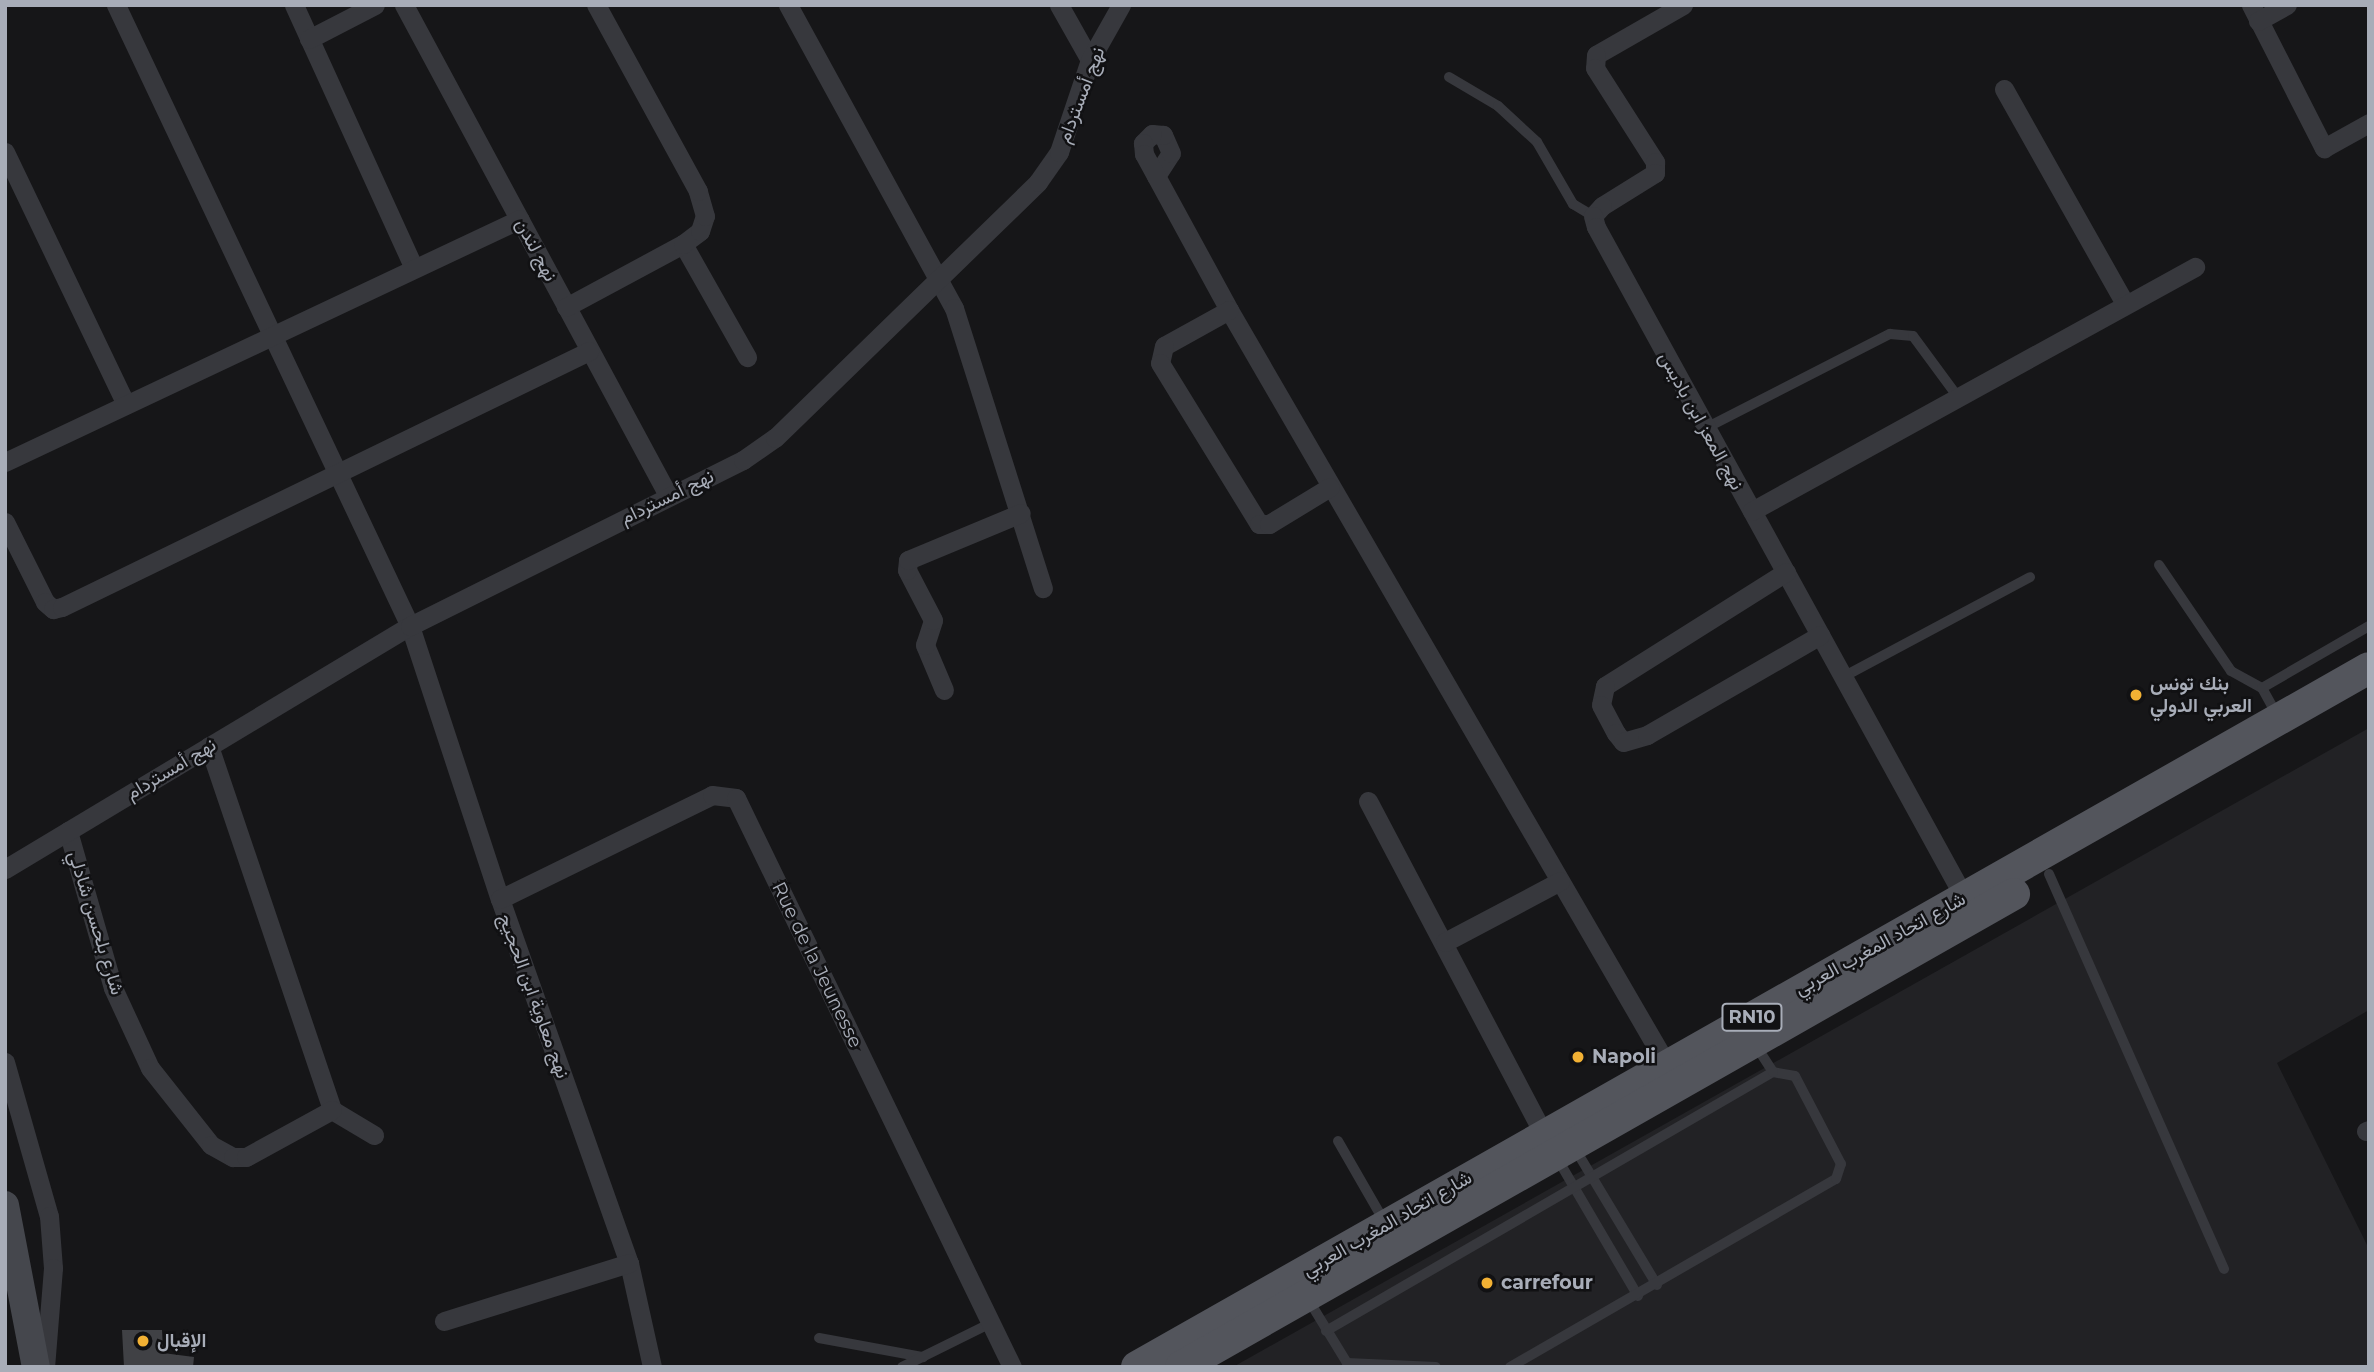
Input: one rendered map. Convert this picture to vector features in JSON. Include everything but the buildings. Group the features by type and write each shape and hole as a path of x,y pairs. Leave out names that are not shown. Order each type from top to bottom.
{"main road":[{"name":"شارع اتحاد المغرب العربي","path":"1137,1367 1386,1224 1557,1144 1754,1042 2279,719 2369,668"},
{"name":"شارع اتحاد المغرب العربي","path":"1181,1367 1306,1296 1557,1144 1667,1065 1964,897 2043,865 2369,693"},
{"path":"5,1205 36,1367"}],"street":[{"name":"نهج معاوية ابن الحجيج","path":"116,5 410,626 500,899 629,1263 652,1367"},
{"path":"294,5 414,268"},
{"path":"309,39 375,5"},
{"name":"نهج لندن","path":"404,5 668,495"},
{"path":"566,307 683,244 700,231 704,202 596,5"},
{"path":"788,5 941,280 960,323 1043,588"},
{"path":"1059,5 1090,60"},
{"name":"نهج أمستردام","path":"5,869 410,626 668,495 743,460 775,438 941,280 1052,165 1090,60 1121,5"},
{"path":"1593,216 1655,173 1655,162 1595,68 1596,55 1683,5"},
{"path":"2287,5 2254,13 2324,148 2369,123"},
{"path":"2004,89 2126,304"},
{"path":"5,152 126,404"},
{"path":"1156,176 1330,487 1667,1065"},
{"name":"نهج المعز ابن باديس","path":"1593,216 1704,430 1786,572 1964,897"},
{"path":"5,462 520,219"},
{"path":"683,244 747,357"},
{"path":"1752,511 2195,267"},
{"path":"1229,310 1164,346 1160,363 1259,524 1269,524 1330,487"},
{"path":"5,522 45,603 53,609 589,352"},
{"path":"944,690 925,645 933,620 906,570 908,560 1021,513"},
{"path":"1786,572 1605,687 1601,705 1616,733 1623,742 1647,735 1820,635"},
{"path":"209,746 332,1110 374,1135"},
{"name":"Rue de la Jeunesse","path":"500,899 712,795 736,798 1012,1367"},
{"path":"1368,801 1557,1144"},
{"name":"شارع بلحسن شادلي","path":"68,831 118,1000 150,1068 211,1145 233,1157 246,1157 332,1110"},
{"path":"1445,942 1560,881"},
{"path":"5,1062 49,1216 53,1268 45,1367"},
{"path":"444,1321 629,1263"}],"lane":[{"path":"1449,77 1521,126 1555,166 1573,204 1593,216"},
{"path":"1704,430 1890,334 1913,336 1958,397"},
{"path":"2159,565 2231,671 2262,688 2279,719"},
{"path":"1843,677 2030,577"},
{"path":"2262,688 2369,626"},
{"path":"2043,865 2224,1269"},
{"path":"1754,1042 1773,1072"},
{"path":"1326,1331 1773,1072 1795,1076 1841,1164 1840,1172 1638,1296 1510,1367"},
{"path":"1338,1141 1386,1224"},
{"path":"1557,1144 1593,1178 1657,1284"},
{"path":"1557,1144 1574,1188 1638,1296"},
{"path":"1306,1296 1346,1363 1436,1367"},
{"path":"902,1367 991,1323"},
{"path":"819,1338 923,1357"}],"shaded area":[{"path":"2369,728 2369,1010 2277,1063 2369,1249 2369,1367 1233,1367"}],"place":[{"name":"بنك تونس العربي الدولي","path":"2136,695"},
{"name":"Napoli","path":"1578,1057"},
{"name":"carrefour","path":"1487,1283"},
{"name":"الإقبال","path":"143,1341"}]}
